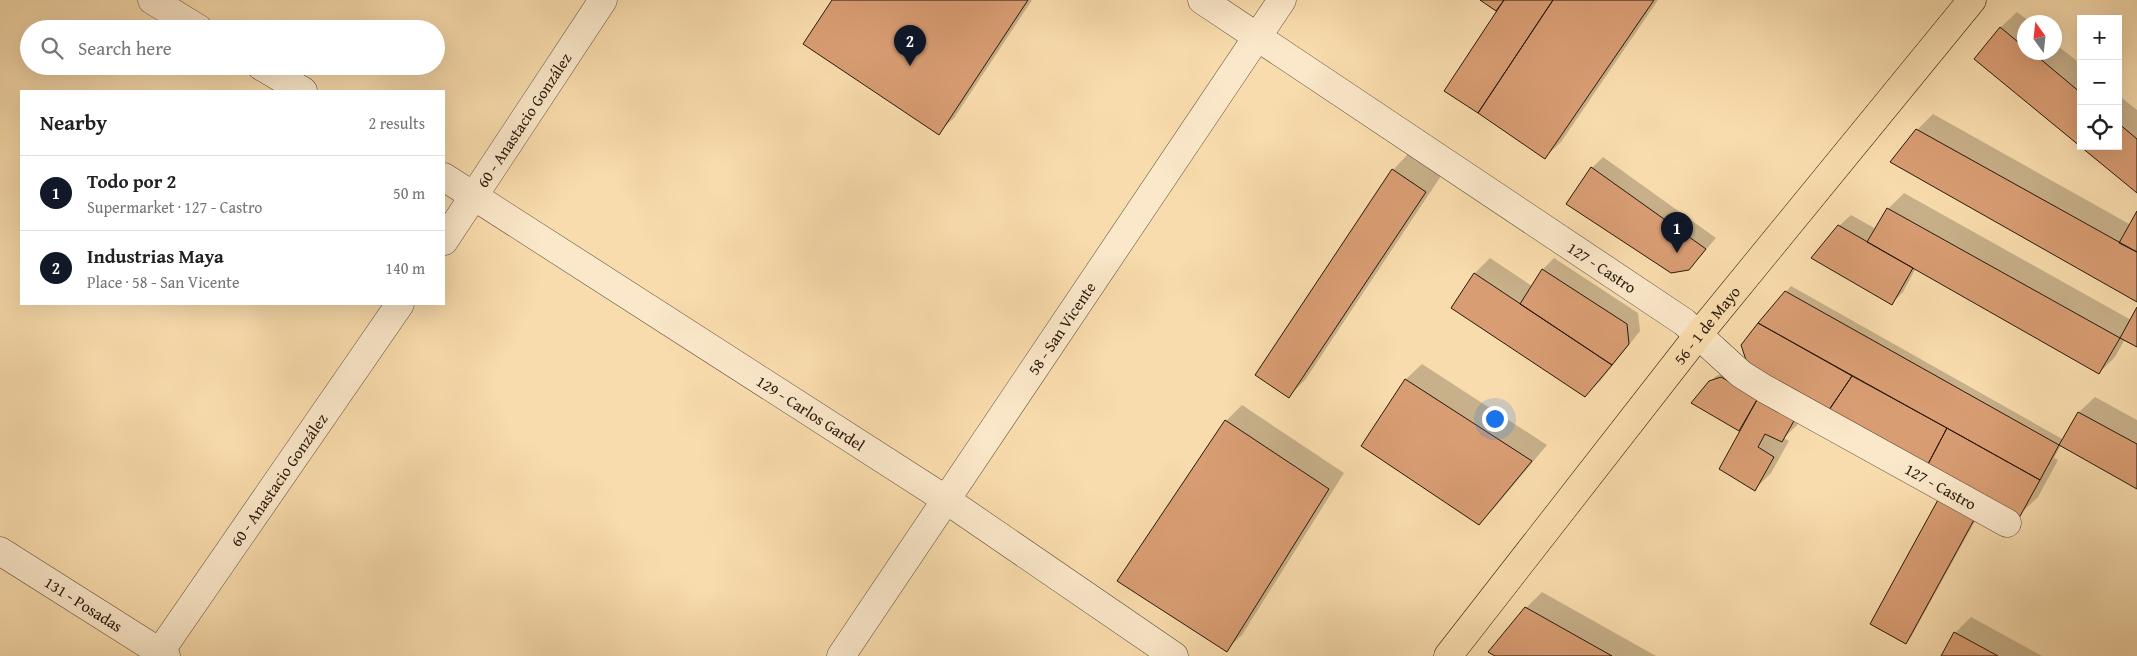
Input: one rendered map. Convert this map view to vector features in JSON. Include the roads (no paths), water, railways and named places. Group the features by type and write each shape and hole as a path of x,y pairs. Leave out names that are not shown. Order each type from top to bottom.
{"main road":[{"name":"56 - 1 de Mayo","path":"1448,656 1698,334 1972,0"}],"street":[{"path":"152,0 184,20"},
{"name":"60 - Anastacio González","path":"445,240 603,0"},
{"name":"127 - Castro","path":"1202,0 1684,322 1741,374 2007,523"},
{"name":"58 - San Vicente","path":"840,656 1282,0"},
{"path":"276,75 300,90"},
{"name":"129 - Carlos Gardel","path":"445,178 945,499 1174,656"},
{"name":"60 - Anastacio González","path":"161,655 399,305"},
{"name":"131 - Posadas","path":"0,551 161,655"}],"place":[{"name":"Industrias Maya","path":"910,66"},
{"name":"Todo por 2","path":"1677,253"}]}
